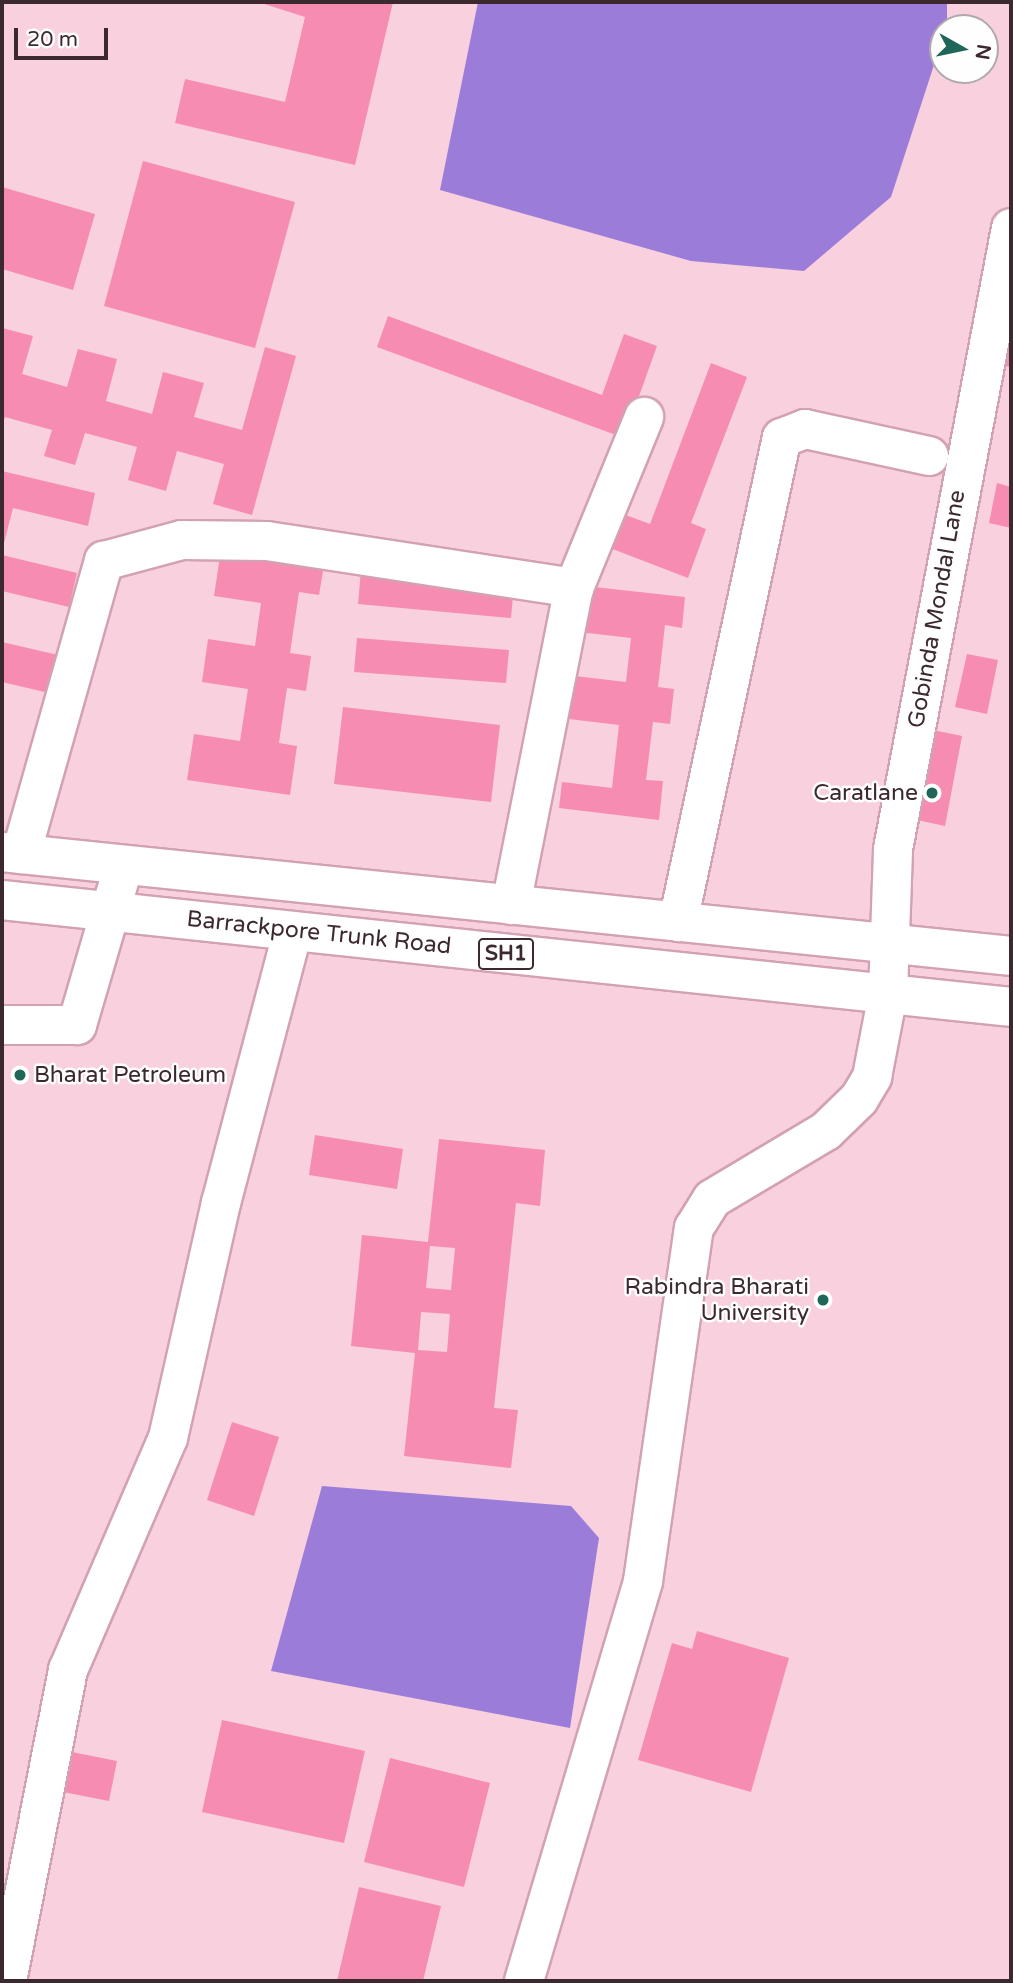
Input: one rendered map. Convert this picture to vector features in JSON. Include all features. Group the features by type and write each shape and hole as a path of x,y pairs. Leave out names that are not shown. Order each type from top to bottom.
{"street":[{"name":"Gobinda Mondal Lane","path":"524,1981 643,1581 694,1228 712,1199 826,1130 859,1099 872,1077 888,994 893,849 1011,228"},
{"path":"511,905 574,588 644,417"},
{"path":"678,922 782,438 805,429 929,456"},
{"path":"11,853 104,561 182,540 267,541 574,588"},
{"name":"Barrackpore Trunk Road","path":"11,853 123,868 1011,956"},
{"path":"2,1025 76,1025 85,1009 106,910 123,868"},
{"name":"Barrackpore Trunk Road","path":"2,900 1011,1007"},
{"path":"7,1981 68,1670 168,1438 221,1203 293,931"}],"shaded area":[{"path":"478,2 947,2 947,14 929,14 929,80 891,197 804,271 691,261 440,190"},
{"path":"322,1486 571,1506 599,1538 570,1728 271,1671"}],"building":[{"path":"258,2 393,2 355,165 175,123 185,79 285,102 305,17"},
{"path":"143,161 295,202 255,348 104,306"},
{"path":"2,187 95,214 73,290 2,269"},
{"path":"388,316 602,395 624,334 657,346 624,438 377,347"},
{"path":"1011,321 1011,367 996,365"},
{"path":"2,328 33,336 22,374 67,387 78,349 117,359 106,401 152,414 163,372 204,383 194,417 242,430 265,347 296,356 252,515 213,504 224,464 177,451 166,491 128,480 137,447 85,433 75,465 44,456 52,430 5,417 2,426"},
{"path":"711,363 747,377 691,523 706,529 688,578 610,548 623,514 650,524"},
{"path":"2,471 95,493 88,526 13,508 2,551"},
{"path":"997,483 1011,487 1011,528 989,523"},
{"path":"222,543 325,559 319,595 299,592 290,653 311,656 306,691 287,688 279,743 297,746 290,795 187,780 194,734 240,741 248,689 202,682 208,639 255,646 261,603 214,596"},
{"path":"2,555 77,573 69,607 2,591"},
{"path":"361,570 514,585 511,618 358,604"},
{"path":"585,586 685,597 682,628 665,625 658,687 674,689 670,724 653,722 646,780 663,781 659,820 559,808 562,782 612,788 619,725 569,719 575,676 626,682 631,638 579,632"},
{"path":"357,638 509,650 506,683 354,672"},
{"path":"2,642 58,655 49,693 2,682"},
{"path":"967,654 998,660 987,714 955,707"},
{"path":"343,707 500,725 491,802 334,784"},
{"name":"Caratlane","path":"923,728 962,736 945,826 908,818"},
{"path":"315,1135 403,1149 397,1189 309,1175"},
{"path":"439,1139 545,1150 540,1206 516,1203 494,1408 518,1410 511,1468 404,1456 415,1353 351,1346 362,1235 428,1242","holes":["430,1246 455,1248 451,1290 426,1288","421,1312 450,1314 447,1352 418,1350"]},
{"path":"232,1422 279,1437 254,1516 207,1500"},
{"path":"697,1631 789,1658 751,1792 638,1760 672,1643 692,1649"},
{"path":"222,1720 365,1751 344,1843 202,1812"},
{"path":"72,1752 117,1761 109,1801 63,1792"},
{"path":"390,1758 490,1783 464,1887 364,1862"},
{"path":"359,1887 441,1906 423,1981 337,1981"}],"place":[{"name":"Caratlane","path":"932,793"},
{"name":"Bharat Petroleum","path":"20,1075"},
{"name":"Rabindra Bharati University","path":"823,1300"}]}
